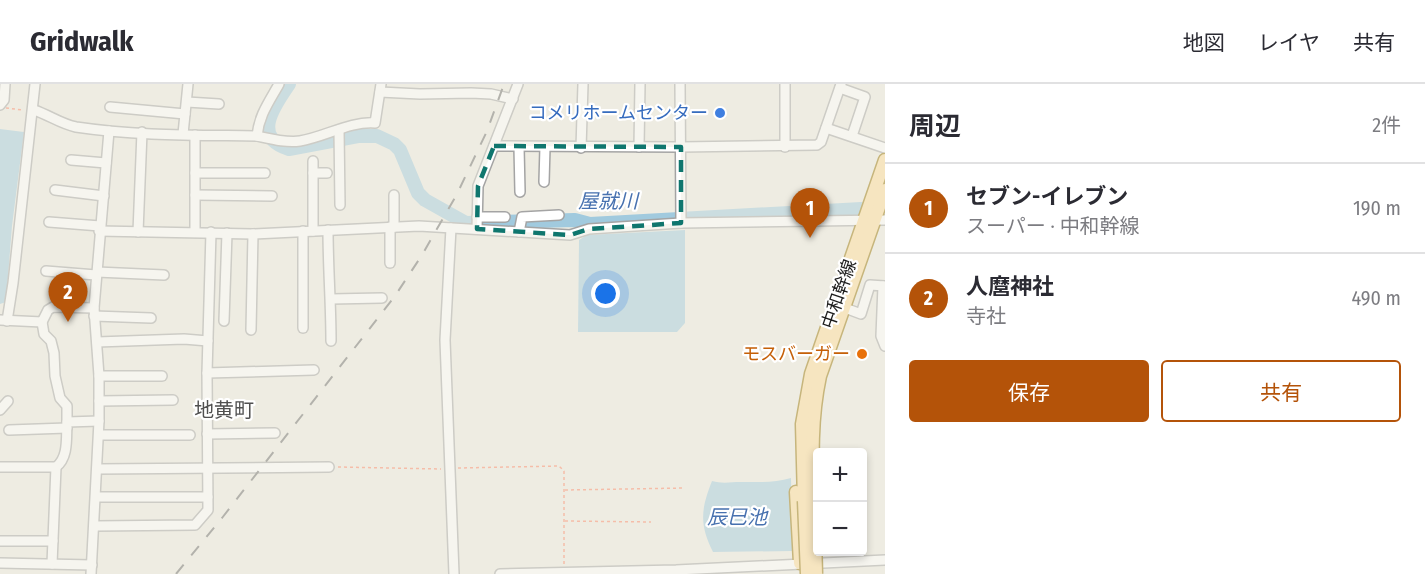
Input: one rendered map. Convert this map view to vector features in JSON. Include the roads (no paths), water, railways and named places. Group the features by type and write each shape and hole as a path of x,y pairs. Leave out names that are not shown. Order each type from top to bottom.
{"main road":[{"name":"中和幹線","path":"814,564 802,424 806,399 811,374 830,320 874,220 885,160"},
{"name":"中和幹線","path":"807,574 814,403 820,376 885,190"},
{"path":"814,564 795,454 798,398 816,348 830,320"},
{"path":"819,448 820,416 833,356 834,340"}],"street":[{"path":"2,107 4,84"},
{"path":"35,84 34,110 13,283 3,321 42,322"},
{"path":"183,135 188,84"},
{"path":"257,136 263,110 279,84"},
{"path":"491,94 493,84"},
{"path":"477,223 478,186 518,84"},
{"path":"581,148 583,84"},
{"path":"639,147 640,84"},
{"path":"680,84 681,223"},
{"path":"785,84 785,147"},
{"path":"494,146 581,148 817,145 821,142 840,86 865,97 852,136"},
{"path":"34,110 60,123 109,131 257,136 301,141 339,137 351,126 375,123 380,88 420,94 491,94 513,99"},
{"path":"187,102 219,104"},
{"path":"110,107 185,114"},
{"path":"826,128 885,148"},
{"path":"0,564 52,564 91,570 99,435 98,342 94,312 109,131"},
{"path":"138,231 142,132"},
{"path":"195,135 195,232"},
{"path":"339,137 340,206"},
{"path":"519,147 520,192"},
{"path":"544,147 544,182"},
{"path":"71,160 106,163"},
{"path":"303,328 313,160"},
{"path":"195,173 265,173"},
{"path":"313,173 327,173"},
{"path":"55,190 104,196"},
{"path":"195,195 272,196"},
{"path":"390,263 394,195"},
{"path":"521,225 522,216 559,215"},
{"path":"49,222 138,231 253,234 392,227 451,228 504,217"},
{"path":"477,223 521,225 570,235 590,229 681,223 874,220"},
{"path":"451,228 445,340 454,574"},
{"path":"328,230 331,341"},
{"path":"94,526 195,525 208,510 207,372 211,232"},
{"path":"224,321 227,233"},
{"path":"251,330 253,234"},
{"path":"46,271 164,275"},
{"path":"855,279 870,285 884,286 881,336 885,346"},
{"path":"845,308 861,314 870,285"},
{"path":"331,298 382,298"},
{"path":"0,467 56,467 64,457 66,406 60,398 51,341 44,334 42,322 48,310 53,307 151,318"},
{"path":"98,342 184,339 208,341"},
{"path":"207,372 314,370"},
{"path":"99,376 162,376"},
{"path":"99,401 173,400"},
{"path":"0,410 8,401"},
{"path":"9,430 99,421"},
{"path":"207,434 275,433"},
{"path":"99,435 190,435"},
{"path":"52,564 56,467"},
{"path":"97,469 329,467"},
{"path":"96,497 208,497"},
{"path":"0,541 53,541"},
{"path":"500,574 676,570 885,560"}],"water":[{"path":"0,129 24,132 12,226 6,302 0,304"},
{"path":"685,230 685,323 677,332 578,332 579,240 587,235"},
{"name":"辰巳池","path":"791,478 793,551 713,552 705,533 703,516 712,481 766,482"}],"waterway":[{"name":"屋就川","path":"289,84 269,120 268,129 277,144 289,149 358,136 377,136 394,144 400,150 418,193 425,200 466,223 575,220 590,224 861,209"}],"railway":[{"path":"176,574 395,296 457,194 487,131 504,84"}],"place":[{"name":"コメリホームセンター","path":"720,113"},
{"name":"セブン-イレブン","path":"810,238"},
{"name":"人麿神社","path":"68,322"},
{"name":"モスバーガー","path":"862,354"}],"district":[{"name":"地黄町","path":"224,410"}]}
